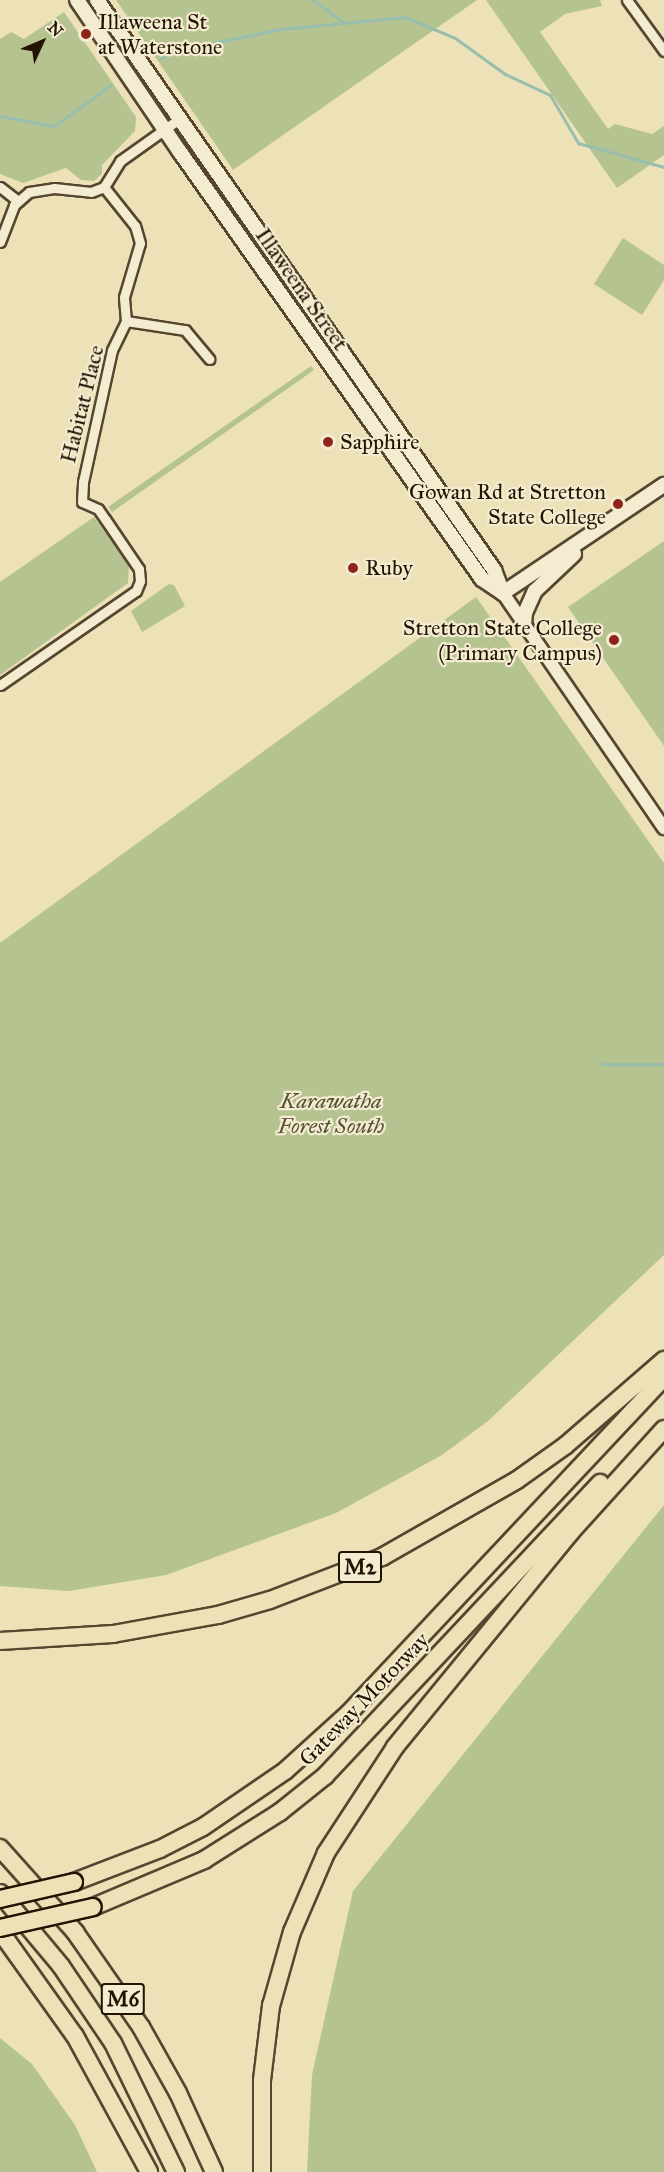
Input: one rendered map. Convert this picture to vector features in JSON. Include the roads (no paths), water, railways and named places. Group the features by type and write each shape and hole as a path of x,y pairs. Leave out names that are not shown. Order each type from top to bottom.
{"highway":[{"name":"M2","path":"0,1641 113,1634 218,1615 280,1597 382,1557 517,1480 566,1445 664,1360"},
{"path":"0,1899 74,1882 160,1849 203,1827 285,1771 349,1713 664,1377"},
{"name":"Gateway Motorway","path":"0,1930 93,1907 204,1860 280,1812 325,1776 664,1419"},
{"path":"262,2172 262,2080 271,2006 292,1932 326,1853 394,1747 570,1533 664,1429"},
{"name":"M6","path":"0,1848 75,1932 131,2012 178,2093 214,2172"},
{"name":"M6","path":"0,1893 60,1966 113,2043 176,2172"},
{"path":"0,1930 75,2036 149,2172"}],"main road":[{"name":"Illaweena Street","path":"77,0 331,369 482,579 503,593"},
{"name":"Illaweena Street","path":"97,0 494,570 503,593"},
{"path":"222,212 231,193"},
{"path":"331,369 346,358"},
{"path":"503,593 664,485"},
{"path":"524,626 527,607 541,583 594,532"}],"street":[{"path":"627,0 664,51"},
{"path":"0,242 4,223 18,201 29,192 54,188 91,192 104,187 120,161 179,119"},
{"path":"0,187 18,201"},
{"name":"Habitat Place","path":"0,685 136,591 140,569 98,509 82,502 83,482 112,350 126,321 124,297 140,243 135,226 104,187"},
{"path":"126,321 185,330 209,359"},
{"name":"Illaweena Street","path":"503,593 664,828"}],"waterway":[{"path":"313,0 343,22"},
{"path":"161,58 177,50 281,29 405,17 455,38 505,74 550,95 578,143 664,167"},
{"path":"0,116 54,126 111,85"},
{"path":"602,1064 664,1064"}],"place":[{"name":"Illaweena St at Waterstone","path":"86,34"},
{"name":"Sapphire","path":"328,442"},
{"name":"Gowan Rd at Stretton State College","path":"618,504"},
{"name":"Ruby","path":"353,568"},
{"name":"Stretton State College (Primary Campus)","path":"614,640"}],"park label":[{"name":"Karawatha Forest South","path":"331,1112"}]}
